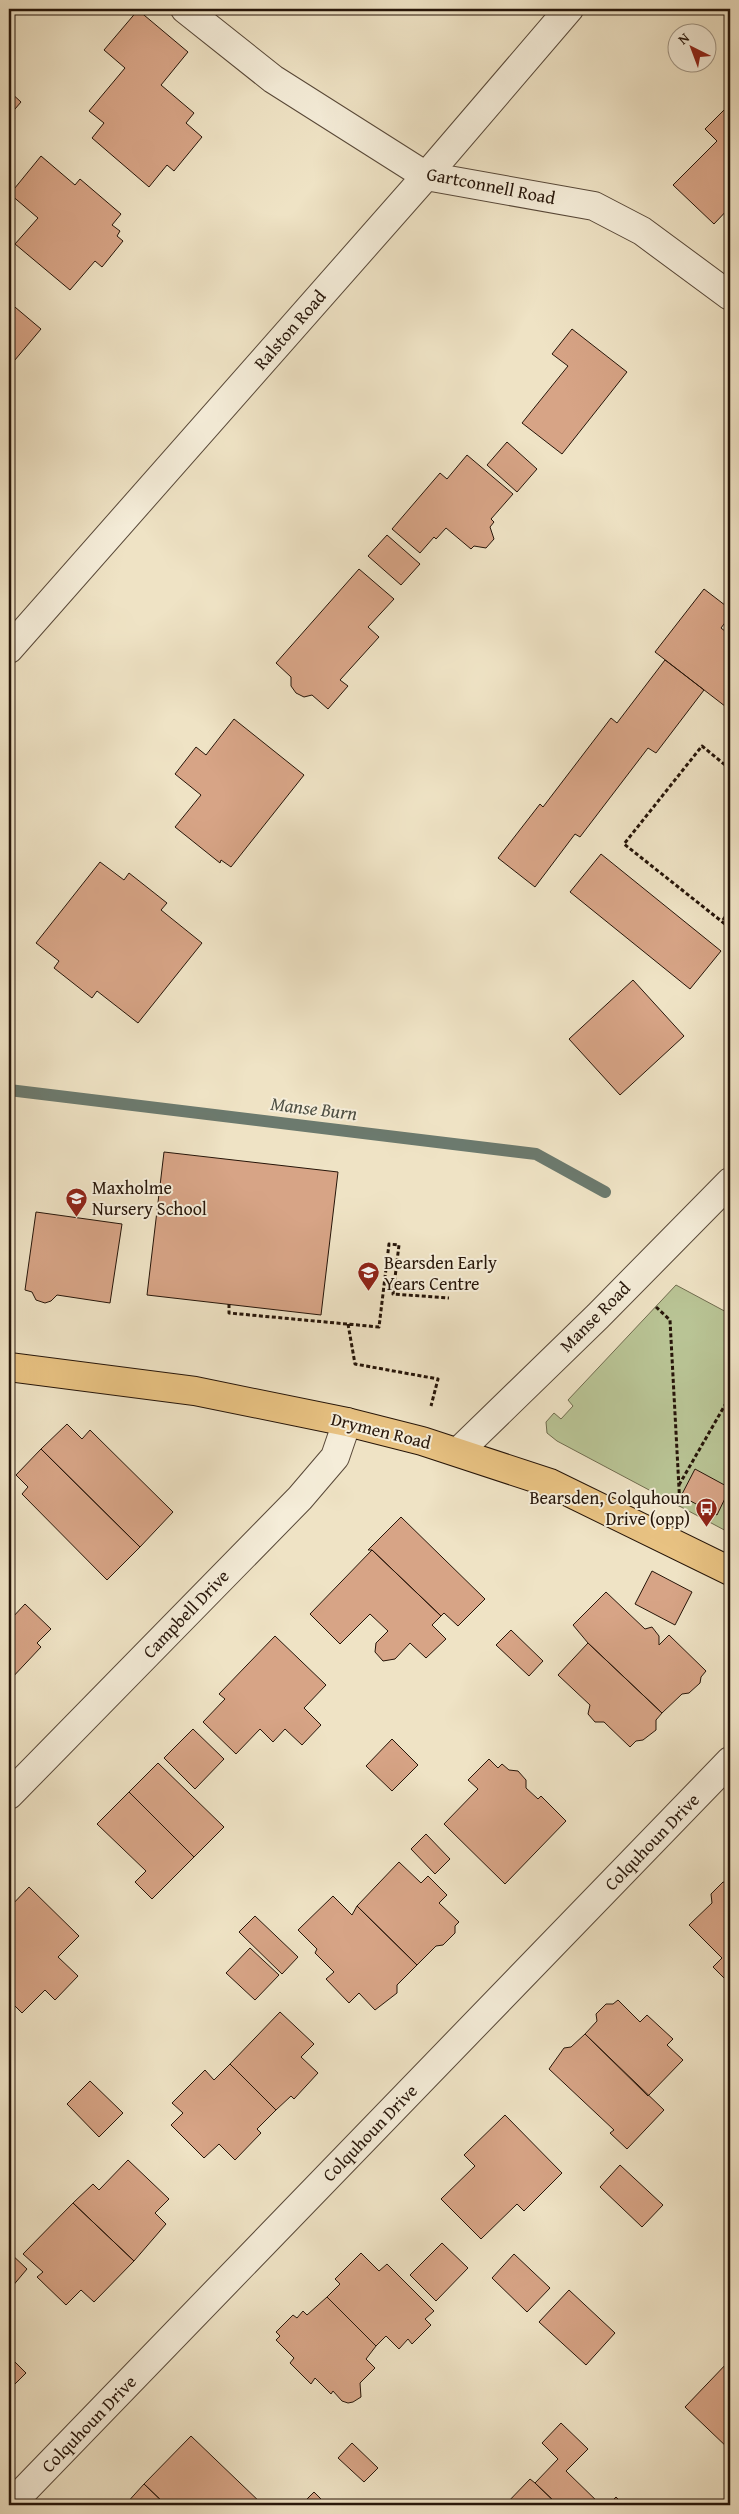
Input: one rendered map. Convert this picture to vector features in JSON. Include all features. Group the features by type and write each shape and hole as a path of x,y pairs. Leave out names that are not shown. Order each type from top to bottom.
{"main road":[{"name":"Drymen Road","path":"9,1367 195,1391 347,1422 459,1451 550,1483 730,1571"}],"street":[{"name":"Gartconnell Road","path":"185,9 273,79 426,176 594,206 642,231 730,296"},
{"name":"Ralston Road","path":"9,649 426,176 569,9"},
{"name":"Manse Road","path":"459,1451 730,1182"},
{"name":"Campbell Drive","path":"9,1795 300,1498 335,1457 347,1422"},
{"name":"Colquhoun Drive","path":"10,2505 730,1761"}],"path":[{"path":"730,769 702,746 624,844 723,920 730,928"},
{"path":"723,920 730,910"},
{"path":"229,1304 229,1313 379,1327 389,1244 399,1245 393,1294 449,1298"},
{"path":"630,1283 670,1320 680,1508 663,1537"},
{"path":"348,1324 355,1364 438,1380 422,1441"},
{"path":"678,1486 729,1398"}],"green space":[{"path":"676,1285 730,1314 730,1533 557,1441 547,1433 546,1422 554,1413 561,1419 573,1406 568,1400"}],"building":[{"path":"138,10 188,52 161,85 194,113 186,123 202,137 174,171 167,165 149,187 92,138 104,123 89,111 125,68 104,50"},
{"path":"9,91 21,102 9,116"},
{"path":"730,104 730,207 714,224 673,185 717,141 705,129"},
{"path":"41,156 75,185 80,179 121,214 112,225 120,231 117,236 123,241 102,267 95,261 70,290 15,244 38,218 10,194"},
{"path":"9,302 41,329 9,367"},
{"path":"572,329 627,372 562,454 522,423 568,366 552,354"},
{"path":"507,442 537,469 517,492 487,465"},
{"path":"467,455 513,494 491,519 494,522 490,527 494,539 486,548 474,546 471,549 446,528 436,539 434,537 420,553 392,529 440,473 447,479"},
{"path":"387,535 420,564 401,585 368,556"},
{"path":"359,569 394,599 368,627 379,637 340,680 348,686 328,709 312,695 304,697 296,693 291,686 291,677 276,663"},
{"path":"704,589 730,609 730,616 721,628 730,635 730,710 655,652"},
{"path":"665,660 704,690 656,753 648,748 580,837 575,834 535,887 498,858 540,804 543,807 611,718 617,723"},
{"path":"234,719 304,775 231,867 221,860 220,863 175,827 201,795 175,774 196,747 206,755"},
{"path":"601,854 721,951 690,989 570,892"},
{"path":"100,862 124,880 129,873 167,903 161,910 202,943 138,1023 97,991 92,998 54,968 59,961 36,943"},
{"path":"633,980 684,1036 620,1095 569,1039"},
{"path":"164,1152 338,1172 321,1315 147,1295"},
{"path":"36,1212 122,1224 110,1303 57,1295 51,1301 45,1303 36,1300 32,1292 25,1290"},
{"path":"67,1424 82,1439 90,1430 173,1512 140,1547 41,1449"},
{"path":"41,1449 140,1547 107,1580 22,1494 28,1487 16,1475"},
{"path":"695,1469 730,1488 717,1515 681,1496"},
{"path":"401,1517 485,1599 458,1626 444,1613 441,1616 372,1550 368,1550"},
{"path":"372,1550 441,1616 432,1625 446,1639 426,1658 410,1643 395,1659 383,1661 375,1652 376,1643 388,1631 370,1614 340,1644 310,1614"},
{"path":"652,1571 692,1592 675,1625 635,1604"},
{"path":"606,1592 645,1629 652,1627 659,1636 659,1645 669,1635 706,1671 701,1677 700,1683 689,1693 682,1694 662,1713 588,1643 573,1625"},
{"path":"25,1604 51,1629 37,1643 41,1647 9,1681 9,1617 11,1619"},
{"path":"511,1630 543,1661 529,1676 496,1645"},
{"path":"275,1636 326,1685 304,1708 321,1725 302,1745 285,1729 273,1742 260,1729 236,1754 203,1722 225,1699 219,1694"},
{"path":"588,1643 662,1713 656,1720 656,1730 643,1740 636,1741 630,1747 604,1722 595,1722 588,1714 590,1705 558,1675"},
{"path":"193,1729 224,1759 195,1789 164,1758"},
{"path":"392,1739 418,1765 392,1791 366,1766"},
{"path":"489,1759 498,1768 502,1764 509,1770 518,1771 526,1780 526,1788 538,1799 541,1796 566,1821 505,1884 444,1824 478,1789 468,1780"},
{"path":"158,1763 224,1827 194,1857 129,1792"},
{"path":"129,1792 194,1857 152,1899 135,1882 146,1871 97,1824"},
{"path":"426,1834 450,1859 435,1874 411,1849"},
{"path":"399,1862 421,1883 428,1876 447,1895 439,1903 459,1922 455,1926 455,1933 443,1945 436,1946 417,1965 357,1906"},
{"path":"723,1882 730,1883 730,1984 713,1967 722,1958 689,1925 712,1903 711,1894"},
{"path":"29,1887 79,1936 58,1957 78,1976 55,2000 45,1990 22,2013 12,2003 9,2006 9,1908"},
{"path":"333,1896 352,1915 357,1906 417,1965 397,1985 397,1993 375,2010 359,1993 349,2003 326,1979 334,1972 315,1953 317,1949 298,1930"},
{"path":"255,1916 298,1957 282,1974 239,1932"},
{"path":"250,1948 279,1975 255,2000 226,1973"},
{"path":"618,2000 640,2022 647,2015 673,2039 667,2045 683,2060 648,2096 585,2034 597,2021 596,2014 606,2004 613,2004"},
{"path":"280,2012 314,2044 301,2057 318,2073 294,2099 291,2096 276,2110 230,2064"},
{"path":"585,2034 664,2110 627,2149 610,2133 614,2130 549,2069 564,2048 571,2047"},
{"path":"230,2064 276,2110 257,2129 261,2133 235,2160 219,2144 204,2158 171,2125 183,2113 172,2103 205,2070 214,2080"},
{"path":"90,2081 123,2113 99,2137 67,2104"},
{"path":"505,2115 562,2173 524,2211 517,2204 481,2239 441,2199 475,2166 464,2155"},
{"path":"128,2160 169,2199 155,2213 166,2224 134,2261 73,2203 93,2184 99,2190"},
{"path":"620,2165 663,2205 642,2227 600,2187"},
{"path":"73,2203 134,2261 94,2302 81,2290 66,2305 37,2277 43,2272 23,2254"},
{"path":"442,2243 468,2268 436,2301 410,2275"},
{"path":"9,2252 27,2269 11,2288 9,2286"},
{"path":"361,2253 379,2271 387,2264 434,2311 425,2319 431,2325 412,2344 408,2339 399,2349 386,2336 376,2346 327,2297 340,2284 335,2279"},
{"path":"514,2254 550,2288 527,2312 492,2278"},
{"path":"569,2290 615,2333 586,2365 539,2322"},
{"path":"327,2297 376,2346 366,2359 375,2368 360,2383 361,2397 353,2402 342,2401 333,2391 331,2394 315,2378 311,2384 290,2363 294,2358 276,2340 280,2336 276,2332 293,2315 297,2318 303,2311 307,2315"},
{"path":"9,2356 26,2373 9,2390"},
{"path":"730,2360 730,2450 685,2407"},
{"path":"561,2423 588,2449 566,2471 601,2505 558,2505 535,2483 558,2459 542,2443"},
{"path":"191,2436 263,2505 166,2505 144,2484"},
{"path":"352,2443 378,2468 364,2482 338,2458"},
{"path":"530,2479 535,2483 558,2505 505,2505"},
{"path":"144,2484 166,2505 125,2505"},
{"path":"314,2492 327,2505 301,2505"},
{"path":"616,2497 624,2505 608,2505"}],"waterway":[{"name":"Manse Burn","path":"9,1090 536,1154 605,1192"}],"place":[{"name":"Maxholme Nursery School","path":"76,1217"},
{"name":"Bearsden Early Years Centre","path":"368,1292"},
{"name":"Bearsden, Colquhoun Drive (opp)","path":"706,1527"}]}
